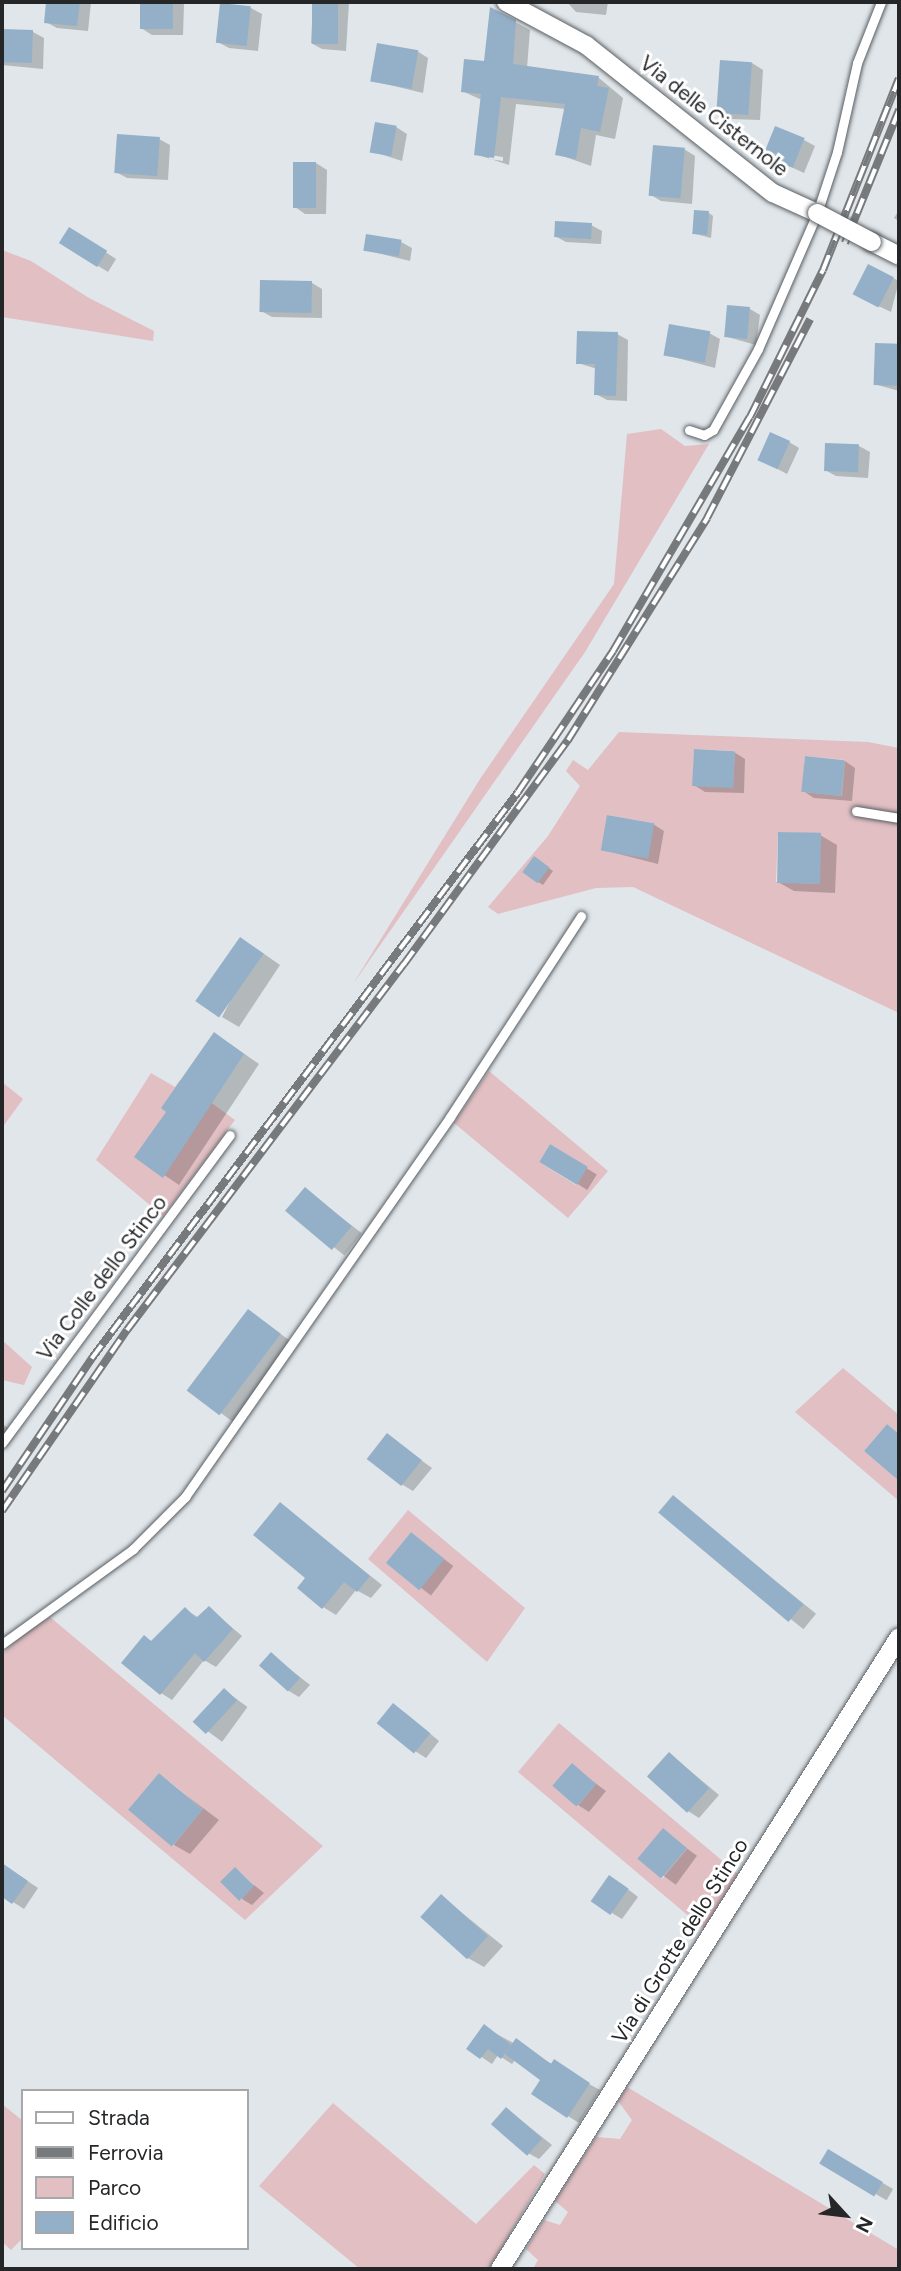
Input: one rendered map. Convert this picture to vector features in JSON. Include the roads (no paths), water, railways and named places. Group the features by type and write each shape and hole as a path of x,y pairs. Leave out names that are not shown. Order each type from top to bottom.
{"street":[{"name":"Via delle Cisternole","path":"506,2 586,45 773,193 899,256"},
{"name":"Via di Grotte dello Stinco","path":"500,2269 899,1637"}],"lane":[{"path":"688,430 704,435 713,430 758,349 817,213 837,152 857,63 881,2"},
{"path":"856,811 899,818"},
{"path":"2,1644 133,1549 186,1497 450,1117 581,916"},
{"name":"Via Colle dello Stinco","path":"2,1443 230,1135"}],"railway":[{"path":"2,1491 92,1358 518,792 613,651 750,417 823,270 899,78"},
{"path":"845,243 899,110"},
{"path":"2,1511 127,1330 404,964 568,740 707,518 810,319"}]}
